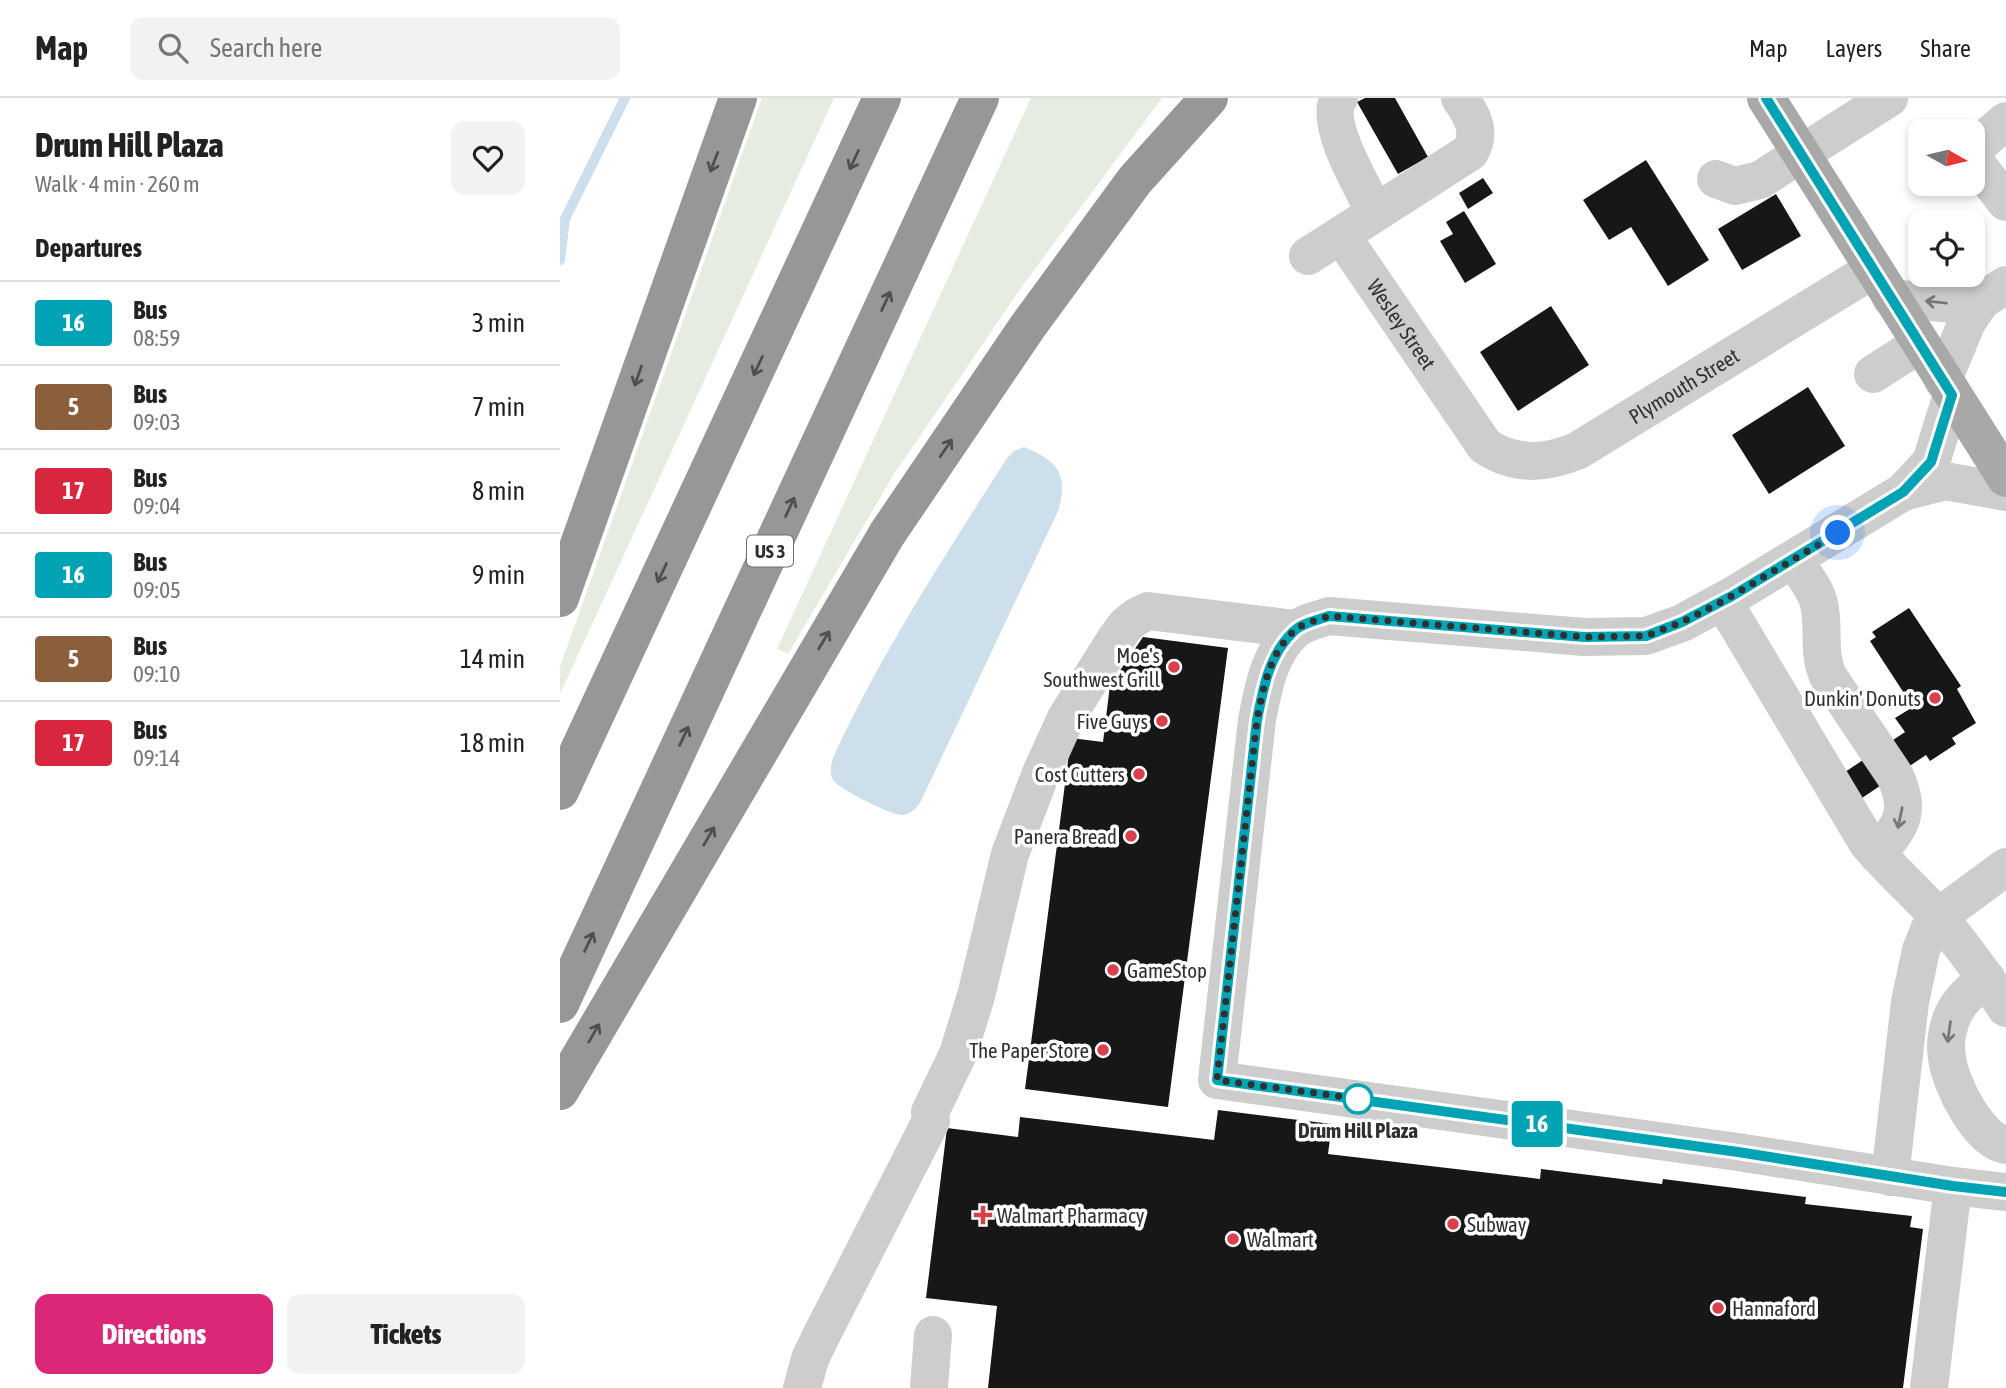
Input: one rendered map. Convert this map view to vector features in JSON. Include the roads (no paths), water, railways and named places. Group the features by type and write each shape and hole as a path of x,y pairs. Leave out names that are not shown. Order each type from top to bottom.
{"highway":[{"path":"560,598 738,98"},
{"path":"560,791 882,98"},
{"name":"US 3","path":"560,1004 980,98"},
{"path":"560,1091 887,534 1028,326 1135,180 1209,98"}],"main road":[{"path":"1766,98 2006,478"}],"street":[{"path":"1339,98 1336,102 1337,128 1375,212"},
{"path":"1308,256 1470,152 1474,145 1475,126 1472,115 1460,98"},
{"path":"1716,179 1735,186 1760,180 1889,98"},
{"path":"2006,121 1977,146 1975,162 2006,202"},
{"name":"Wesley Street","path":"1341,235 1485,446"},
{"path":"1882,284 1952,304 1993,293"},
{"name":"Plymouth Street","path":"1485,446 1506,457 1529,463 1565,456 1740,365 1882,284"},
{"path":"802,1388 810,1359 931,1121 930,1112 958,1054 976,996 1010,854 1041,773 1066,718 1126,625 1148,611 1295,629 1329,616 1584,637 1646,636 1682,622 1723,601 1903,492 1931,462 1948,387 1967,322 1993,293"},
{"path":"1873,374 1920,344"},
{"path":"1903,492 1945,481 2006,492"},
{"path":"1794,560 1819,602 1820,646 1828,676 1895,776 1902,791 1899,827 1877,853"},
{"path":"1723,601 1860,831 1877,853 1938,917 1996,993 1963,998 1951,1018 1947,1059 1962,1098 1980,1128 1992,1141 2006,1145"},
{"path":"1295,629 1277,652 1264,685 1257,720 1217,1080 2006,1192"},
{"path":"1890,1177 1910,1002 1921,950 1938,917 2006,867"},
{"path":"1929,1388 1953,1186"},
{"path":"929,1388 933,1335"}],"water":[{"path":"1024,447 1045,457 1057,469 1062,486 1059,509 920,803 913,811 903,815 888,811 837,784 831,775 833,758 872,681 937,568 1007,458"}],"waterway":[{"path":"560,260 565,219 625,98"}],"place":[{"name":"Moe's Southwest Grill","path":"1174,667"},
{"name":"Dunkin' Donuts","path":"1935,698"},
{"name":"Five Guys","path":"1162,721"},
{"name":"Cost Cutters","path":"1139,774"},
{"name":"Panera Bread","path":"1131,836"},
{"name":"GameStop","path":"1113,970"},
{"name":"The Paper Store","path":"1103,1050"},
{"name":"Drum Hill Plaza","path":"1358,1099"},
{"name":"Walmart Pharmacy","path":"983,1215"},
{"name":"Subway","path":"1453,1224"},
{"name":"Walmart","path":"1233,1239"},
{"name":"Hannaford","path":"1718,1308"}]}
